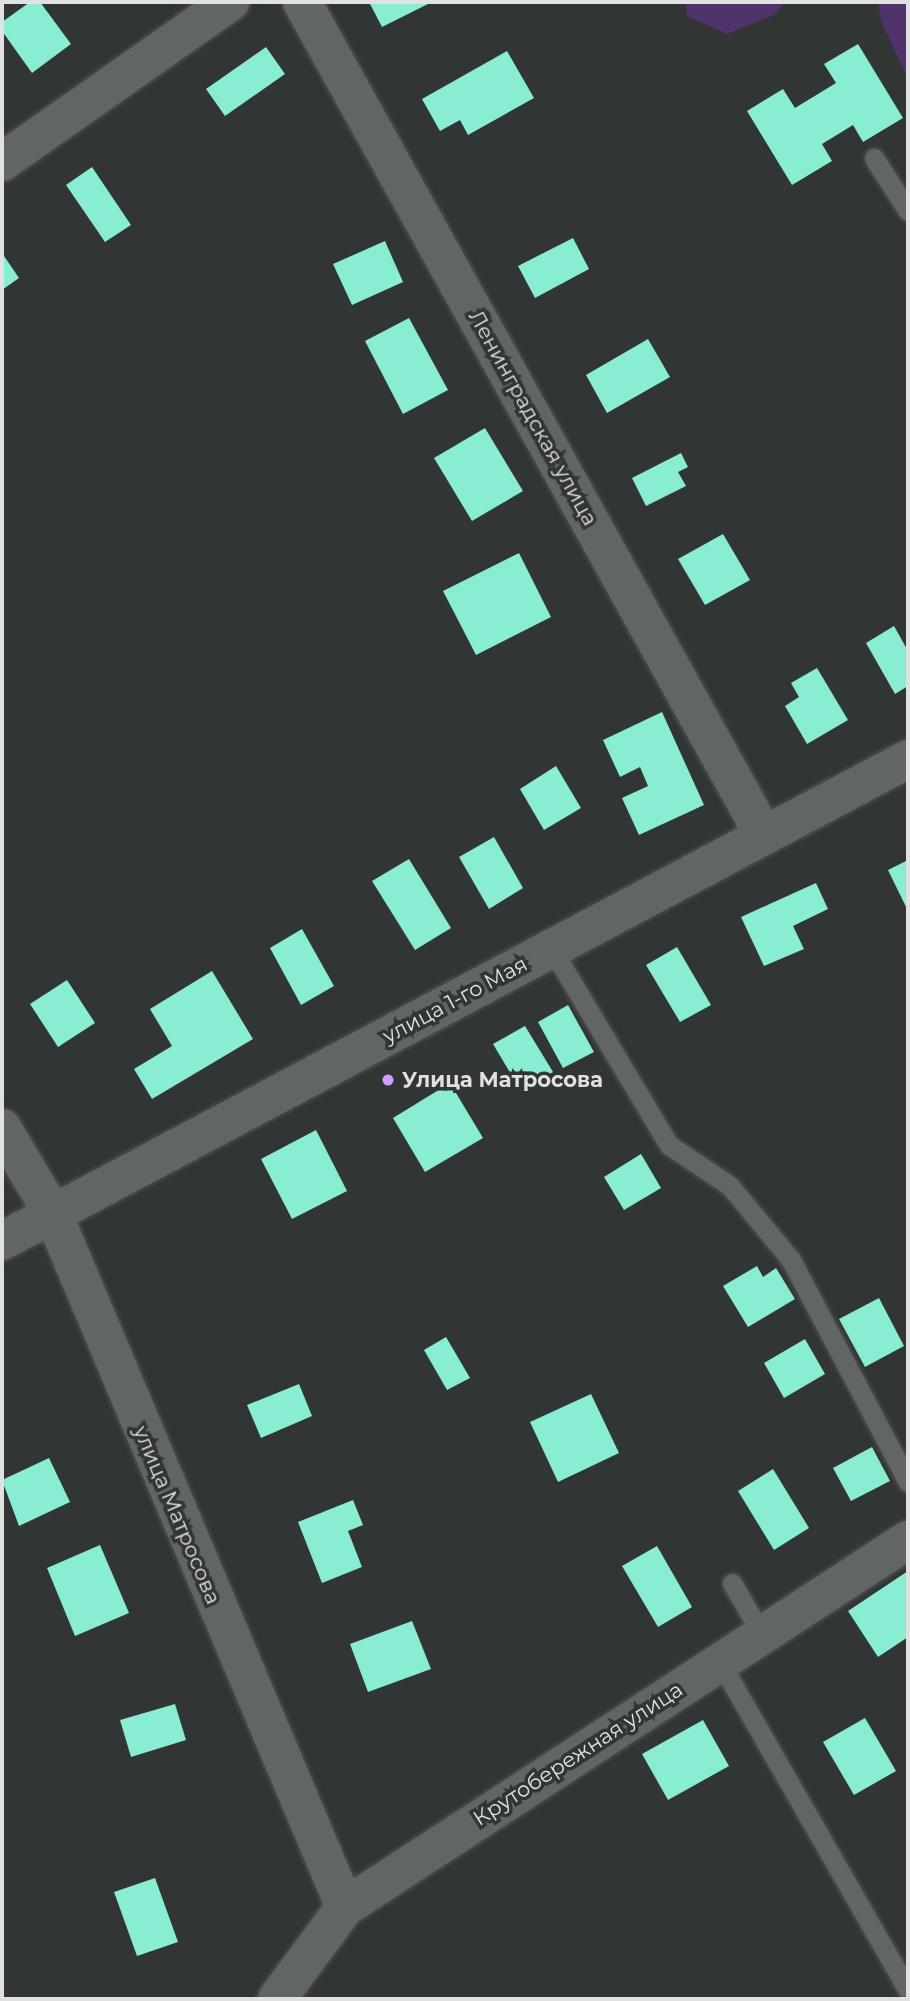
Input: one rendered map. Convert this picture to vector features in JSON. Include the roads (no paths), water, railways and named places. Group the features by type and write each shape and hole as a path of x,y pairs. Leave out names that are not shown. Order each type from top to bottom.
{"street":[{"path":"2,162 230,2"},
{"name":"Ленинградская улица","path":"302,2 764,835"},
{"name":"улица 1-го Мая","path":"2,1241 908,760"},
{"name":"улица Матросова","path":"2,1128 53,1214 345,1908"},
{"name":"Крутобережная улица","path":"277,1999 345,1908 908,1539"}],"lane":[{"path":"874,158 908,211"},
{"path":"552,949 669,1146 730,1186 791,1260 908,1482"},
{"path":"732,1583 762,1635"},
{"path":"720,1662 908,1990"}],"place":[{"name":"Улица Матросова","path":"388,1080"}]}
